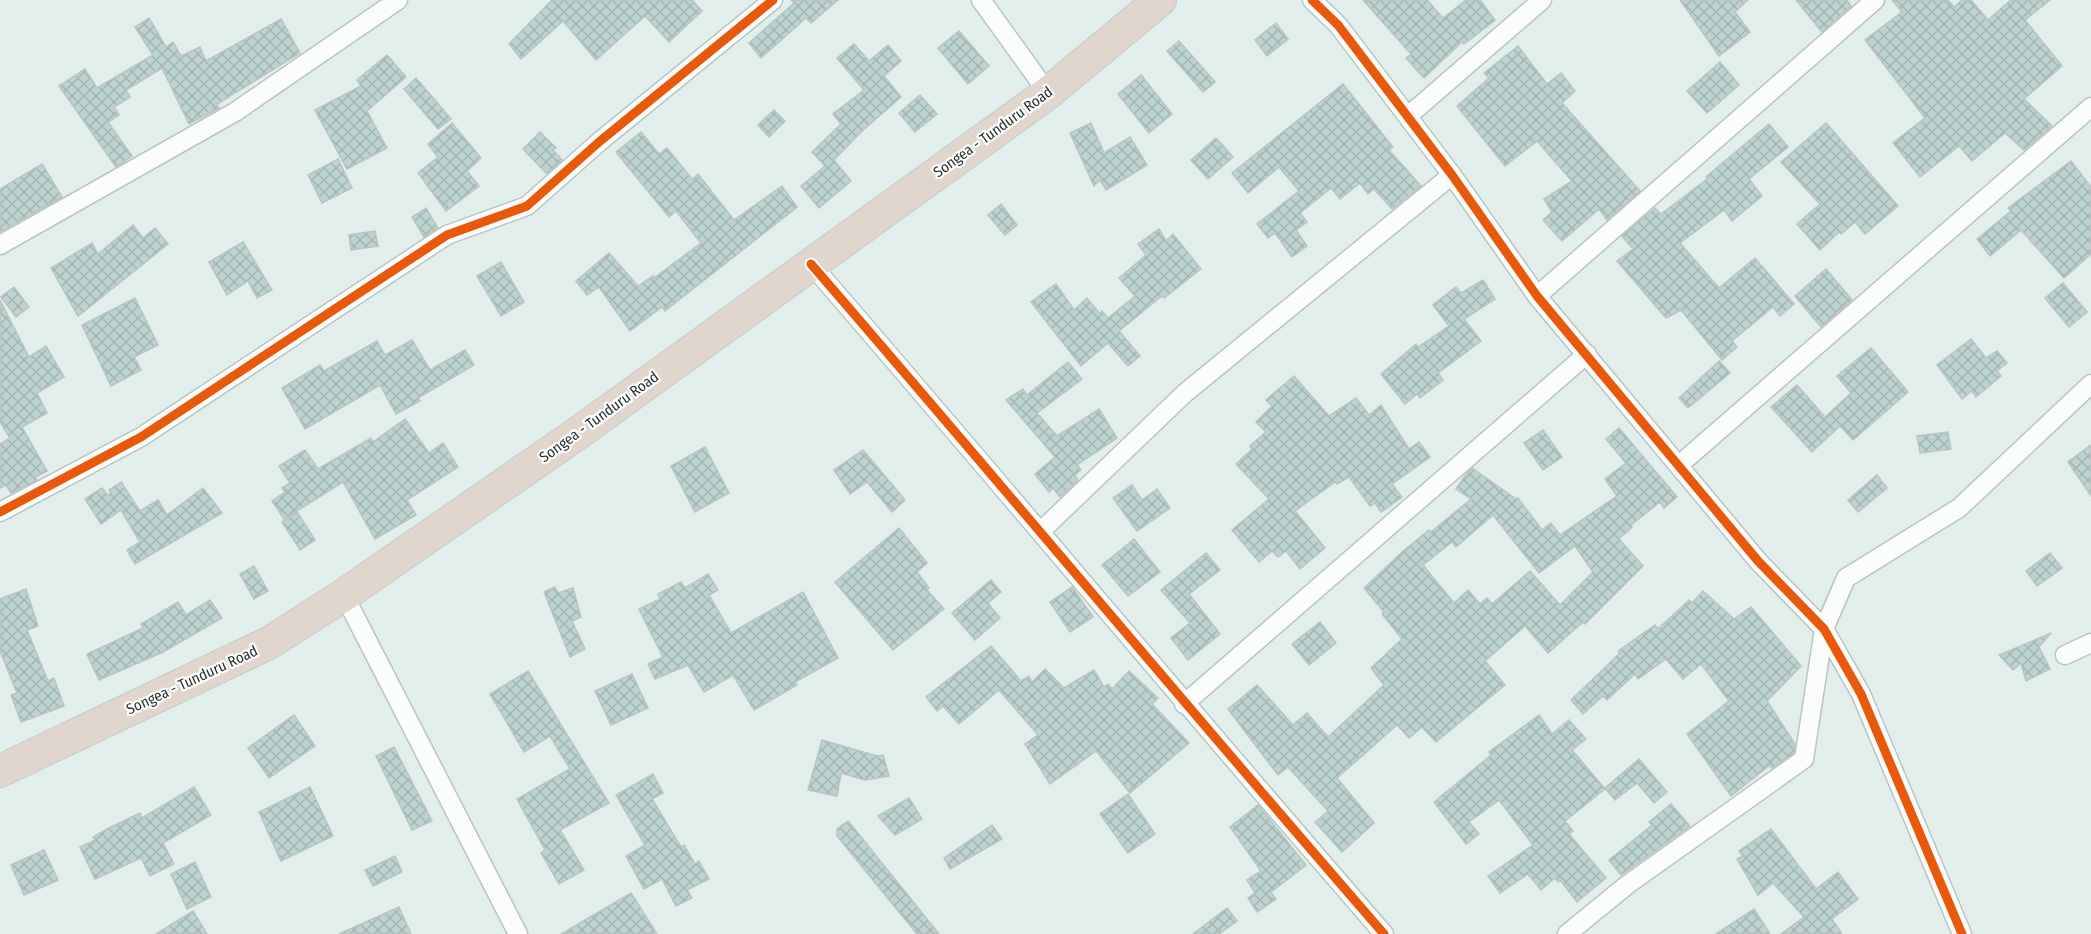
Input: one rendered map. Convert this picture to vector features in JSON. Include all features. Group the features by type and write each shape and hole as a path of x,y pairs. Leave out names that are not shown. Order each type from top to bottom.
{"highway":[{"name":"Songea - Tunduru Road","path":"0,771 269,643 344,595 580,431 1048,93 1160,0"}],"street":[{"path":"0,245 235,112 398,0"},
{"path":"0,512 141,437 447,235 527,206 599,142 773,0"},
{"path":"981,0 1048,93"},
{"path":"1312,0 1338,25 1408,116 1537,296 1758,561 1824,629 1861,694 1962,934"},
{"path":"1408,116 1542,0"},
{"path":"1537,296 1875,0"},
{"path":"1678,465 2091,107"},
{"path":"1041,531 1185,393 1452,175"},
{"path":"811,264 1041,531 1184,704 1384,934"},
{"path":"1184,704 1587,354"},
{"path":"1568,934 1627,885 1804,759 1824,629 1846,578 1959,508 2091,384"},
{"path":"344,595 518,934"},
{"path":"2065,655 2091,643"}],"building":[{"path":"552,0 692,0 702,11 669,42 645,16 596,60 563,21 521,59 509,44"},
{"path":"791,0 838,0 811,23 806,18 761,58 749,43 794,3"},
{"path":"1363,0 1427,0 1443,18 1466,0 1480,0 1495,20 1464,44 1462,42 1424,78 1406,58 1411,54"},
{"path":"1680,0 1748,0 1735,12 1750,32 1719,56"},
{"path":"1796,0 1847,0 1851,6 1822,32"},
{"path":"1892,0 1948,0 1954,7 1962,0 1971,0 1988,20 2011,0 2050,0 2025,20 2062,66 2024,99 2052,126 2024,150 2005,133 1972,161 1959,146 1920,177 1893,143 1925,118 1865,40 1902,12"},
{"path":"149,18 166,47 173,42 181,56 177,58 200,47 206,61 281,19 300,53 217,104 219,108 189,124 162,68 126,90 130,97 114,107 119,115 108,122 132,156 116,167 59,86 85,69 97,88 153,55 135,27"},
{"path":"1276,23 1288,39 1267,56 1255,40"},
{"path":"959,31 989,66 968,84 938,48"},
{"path":"1179,41 1215,82 1203,92 1167,51"},
{"path":"854,44 869,61 888,45 901,61 884,76 901,97 862,131 834,160 851,181 819,208 801,186 825,166 812,152 841,124 833,114 864,90 837,58"},
{"path":"1518,46 1547,84 1561,73 1575,91 1562,103 1640,191 1607,220 1599,209 1562,241 1543,220 1552,212 1544,199 1572,181 1537,141 1505,166 1457,106 1489,78 1484,73"},
{"path":"387,55 406,77 367,111 387,148 347,169 315,110 361,86 357,80"},
{"path":"1720,62 1739,85 1707,113 1687,91"},
{"path":"1141,75 1172,114 1149,133 1118,94"},
{"path":"416,78 451,119 438,129 404,89"},
{"path":"1343,84 1393,147 1389,150 1421,186 1392,209 1374,189 1368,194 1360,183 1340,199 1331,188 1300,213 1307,222 1296,230 1307,246 1292,257 1275,233 1268,238 1257,224 1299,191 1279,167 1248,193 1232,173"},
{"path":"920,95 937,114 915,132 899,113"},
{"path":"774,110 785,121 769,137 758,125"},
{"path":"452,123 481,158 467,171 479,186 446,211 418,173 438,157 428,144"},
{"path":"1091,123 1104,153 1130,137 1147,165 1106,190 1100,180 1094,186 1070,133"},
{"path":"1826,123 1898,206 1865,234 1855,222 1841,234 1839,232 1820,250 1797,224 1820,204 1781,162"},
{"path":"1769,124 1788,147 1749,179 1762,196 1732,221 1724,210 1680,243 1719,288 1755,258 1794,304 1780,316 1773,307 1732,341 1737,347 1722,360 1681,310 1666,318 1617,261 1633,249 1622,236 1655,208 1661,214 1707,179 1706,177"},
{"path":"540,132 556,148 553,150 562,160 547,174 523,149"},
{"path":"641,132 659,154 667,148 692,179 698,174 734,220 782,186 797,207 665,311 662,307 630,331 599,287 587,295 576,281 609,253 638,286 653,276 654,278 701,243 676,211 669,217 616,152"},
{"path":"1216,138 1233,157 1208,179 1191,160"},
{"path":"338,159 352,188 322,203 308,175"},
{"path":"2071,161 2091,187 2091,254 2064,278 2021,230 1990,256 1977,239 2011,211 2008,208"},
{"path":"42,164 62,197 0,232 0,189"},
{"path":"1001,204 1017,225 1005,235 988,215"},
{"path":"426,208 438,228 424,237 412,217"},
{"path":"133,225 143,238 155,228 168,244 78,316 51,268 92,243 98,254"},
{"path":"1159,229 1166,241 1173,234 1201,269 1164,298 1162,296 1119,331 1140,356 1128,366 1108,343 1081,366 1031,302 1056,284 1074,310 1087,298 1100,314 1102,311 1108,318 1135,296 1119,278 1146,255 1138,244"},
{"path":"375,231 378,246 351,250 349,235"},
{"path":"243,242 272,290 257,298 248,281 227,295 209,262"},
{"path":"501,262 524,302 501,316 477,276"},
{"path":"1826,269 1852,300 1821,327 1795,296"},
{"path":"1483,280 1495,299 1464,319 1481,341 1438,373 1443,380 1420,398 1417,394 1405,404 1381,374 1416,344 1418,347 1449,326 1433,305 1456,287 1461,293"},
{"path":"2063,283 2087,312 2069,327 2045,298"},
{"path":"14,287 29,307 16,317 1,297"},
{"path":"135,298 158,345 134,357 141,370 111,386 82,325"},
{"path":"0,300 29,357 46,346 64,377 37,393 47,413 22,427 47,471 35,477 37,480 11,493 6,485 0,488 0,444 10,438 0,422"},
{"path":"1971,339 1986,358 1997,351 2007,363 1997,371 2001,376 1976,397 1972,391 1962,399 1937,365"},
{"path":"412,340 430,370 465,350 474,365 418,398 420,401 396,414 380,385 305,429 282,388 320,365 324,371 377,341 385,355"},
{"path":"1871,348 1908,392 1853,440 1840,426 1812,452 1771,407 1797,385 1825,417 1851,393 1837,376"},
{"path":"1719,361 1730,373 1688,408 1679,398"},
{"path":"1068,362 1082,379 1037,413 1057,436 1099,409 1117,438 1077,465 1081,470 1075,475 1078,480 1060,497 1053,488 1049,492 1035,474 1055,457 1006,400 1023,389 1027,395"},
{"path":"1294,376 1329,416 1356,398 1369,415 1381,405 1409,449 1419,442 1430,457 1392,484 1402,497 1381,512 1375,503 1370,506 1349,477 1337,484 1335,482 1295,511 1325,548 1300,569 1286,551 1278,557 1272,551 1259,562 1232,530 1269,499 1236,464 1252,449 1250,446 1266,432 1256,422 1272,406 1266,400"},
{"path":"405,419 429,453 443,443 458,467 407,500 416,515 375,539 343,482 284,519 272,501 285,492 282,488 290,483 279,466 305,450 318,469 371,438 373,442"},
{"path":"1619,428 1677,497 1664,508 1660,502 1631,525 1632,527 1619,539 1643,566 1585,624 1583,622 1548,653 1525,626 1485,661 1505,685 1436,742 1422,727 1409,738 1397,725 1337,778 1374,823 1342,852 1315,822 1328,811 1288,767 1278,775 1228,709 1257,685 1293,725 1307,713 1328,737 1384,685 1371,668 1402,639 1364,588 1402,552 1429,530 1431,532 1471,499 1456,489 1467,473 1472,468 1516,499 1518,498 1542,530 1551,523 1560,535 1617,496 1605,479 1626,463 1606,439","holes":["1493,515 1539,573 1575,546 1593,572 1560,605 1530,571 1492,604 1487,598 1480,604 1468,590 1454,603 1423,565 1452,542 1456,547"]},
{"path":"1543,430 1562,457 1543,470 1524,443"},
{"path":"1948,432 1951,449 1920,453 1917,436"},
{"path":"2091,445 2091,496 2068,462"},
{"path":"705,447 729,493 695,512 671,466"},
{"path":"863,450 905,500 892,512 867,482 850,494 834,470"},
{"path":"1877,475 1887,488 1858,512 1848,500"},
{"path":"121,482 140,511 158,500 167,515 203,488 222,513 135,564 127,550 140,542 121,510 101,524 85,499 102,488 108,495 111,493 109,490"},
{"path":"1132,485 1142,500 1157,489 1170,508 1137,531 1113,498"},
{"path":"297,512 315,540 300,550 282,522"},
{"path":"899,528 927,563 917,572 929,588 927,590 944,609 893,650 835,582"},
{"path":"1134,539 1160,572 1128,596 1102,565"},
{"path":"1206,553 1220,570 1189,594 1220,634 1188,660 1171,638 1190,623 1161,590"},
{"path":"2050,553 2062,568 2037,586 2026,571"},
{"path":"254,566 268,591 254,599 240,574"},
{"path":"708,574 718,590 709,595 731,633 803,592 838,658 795,682 797,685 754,710 733,675 704,692 688,665 655,679 648,664 663,657 639,609 660,599 658,594 681,582 685,588"},
{"path":"991,580 1001,592 988,603 1000,618 975,640 952,613"},
{"path":"555,587 558,593 573,588 581,617 572,621 585,649 570,657 544,592"},
{"path":"1072,587 1093,617 1070,632 1050,602"},
{"path":"26,589 38,626 27,630 48,681 54,678 64,706 21,722 11,695 17,693 0,651 0,599"},
{"path":"1703,591 1734,619 1751,607 1801,666 1767,701 1795,744 1794,753 1772,768 1770,765 1731,796 1687,734 1729,701 1701,664 1683,679 1666,659 1638,679 1635,674 1607,700 1603,696 1583,714 1571,700 1620,653 1618,651 1655,625 1658,629 1689,600 1692,603"},
{"path":"210,600 222,618 163,652 99,680 87,654 143,628 141,624 178,602 186,615"},
{"path":"1320,622 1336,643 1309,665 1292,644"},
{"path":"2051,633 2039,647 2050,669 2026,681 2021,663 2013,670 1999,655"},
{"path":"991,646 1021,681 1029,676 1032,682 1045,669 1064,688 1094,670 1104,687 1108,684 1112,689 1129,671 1158,698 1152,704 1189,743 1130,793 1096,751 1050,784 1025,744 1038,735 999,690 959,724 943,706 937,711 926,697"},
{"path":"528,671 609,803 560,830 584,870 559,884 541,853 545,850 517,799 570,769 550,736 524,752 490,694"},
{"path":"632,674 648,708 611,725 595,691"},
{"path":"294,715 315,746 269,778 248,748"},
{"path":"1539,715 1552,734 1569,720 1586,739 1572,750 1605,789 1565,821 1573,831 1569,834 1606,878 1577,902 1560,880 1558,882 1555,878 1541,890 1528,874 1500,893 1488,876 1533,845 1499,800 1469,822 1479,834 1466,844 1434,802 1491,755 1489,752"},
{"path":"822,740 877,756 883,755 889,776 865,780 841,773 837,796 808,790"},
{"path":"394,747 432,821 412,830 376,756"},
{"path":"1639,759 1667,792 1654,803 1637,783 1615,800 1605,788"},
{"path":"653,774 663,793 652,799 681,847 684,845 695,864 699,861 709,879 687,890 692,898 676,906 662,879 644,889 626,856 645,845 616,795"},
{"path":"194,787 211,815 163,843 174,864 150,876 141,858 95,879 80,847 95,840 93,837 109,828 140,813 142,818"},
{"path":"310,787 333,836 281,861 259,812"},
{"path":"1128,794 1155,834 1128,853 1100,814"},
{"path":"909,798 922,819 895,835 878,816"},
{"path":"1671,804 1690,826 1621,875 1609,860 1652,825 1649,822"},
{"path":"1258,805 1306,865 1271,892 1276,899 1257,912 1248,898 1255,893 1247,880 1261,871 1230,827"},
{"path":"848,821 939,934 917,934 837,836 837,829"},
{"path":"992,825 1002,839 950,869 944,858"},
{"path":"1771,829 1816,889 1838,872 1858,899 1832,919 1842,934 1781,934 1804,917 1773,883 1758,895 1737,859 1743,856 1739,851"},
{"path":"44,850 58,880 24,895 11,865"},
{"path":"395,856 402,872 373,886 365,870"},
{"path":"195,862 211,897 187,909 171,874"},
{"path":"631,893 657,934 561,934"},
{"path":"399,907 411,934 339,934"},
{"path":"1227,908 1237,921 1219,934 1193,934"},
{"path":"1754,909 1770,934 1716,934"},
{"path":"193,911 207,934 156,934"}],"cycle path":[{"path":"0,512 141,437 447,235 527,206 599,142 773,0"},
{"path":"1312,0 1338,25 1452,175 1537,296 1758,561 1824,629 1861,694 1962,934"},
{"path":"811,264 1384,934"}]}
